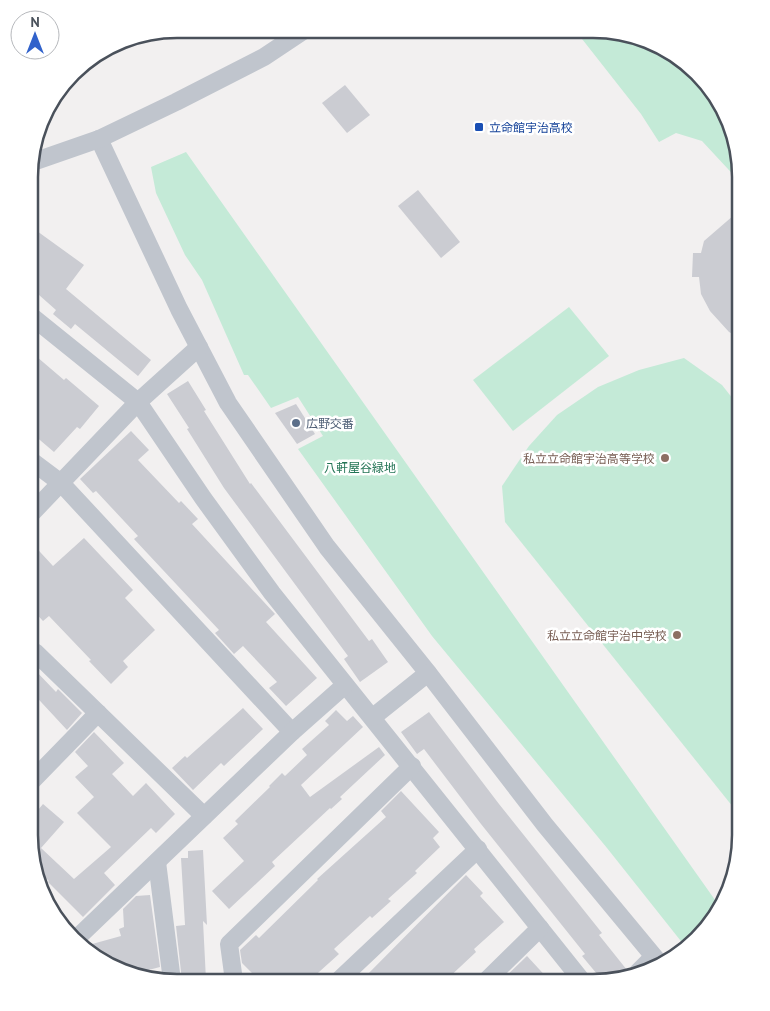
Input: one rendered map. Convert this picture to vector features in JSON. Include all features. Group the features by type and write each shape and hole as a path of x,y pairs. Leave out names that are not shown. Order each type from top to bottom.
{"street":[{"path":"39,160 99,139 264,57 293,38"},
{"path":"99,139 178,309 228,403 327,546 545,825 655,959"},
{"path":"37,321 138,402 203,498 272,593 577,974"},
{"path":"37,507 138,402 199,347"},
{"path":"37,465 60,483 292,732"},
{"path":"37,654 204,816"},
{"path":"373,717 428,673"},
{"path":"81,935 292,732 345,685"},
{"path":"37,776 98,713"},
{"path":"233,974 229,944 412,766"},
{"path":"345,974 478,849"},
{"path":"157,862 171,973"},
{"path":"493,974 540,928"}],"green space":[{"path":"581,37 612,39 647,48 678,66 692,78 714,107 722,123 728,141 732,173 702,141 676,133 659,142 641,114"},
{"name":"八軒屋谷緑地","path":"186,152 715,901 698,926 681,942 607,848 432,636 298,449 323,436 298,397 271,408 248,375 244,375 202,280 185,255 156,193 151,167"},
{"path":"569,307 609,356 513,431 473,380"},
{"path":"684,358 722,385 732,398 732,806 505,522 502,486 529,446 557,415 598,387 639,370"}],"building":[{"path":"345,85 370,115 347,133 322,103"},
{"path":"418,190 460,242 441,258 398,206"},
{"path":"732,217 732,334 710,311 701,294 699,277 692,277 693,253 701,253 704,241"},
{"path":"37,231 84,265 66,289 151,360 138,376 75,324 71,329 53,314 56,310 37,293"},
{"path":"37,357 99,406 80,429 77,427 54,452 37,438"},
{"path":"188,381 206,410 204,411 250,484 369,641 372,639 388,662 360,682 344,659 348,656 224,488 167,394"},
{"name":"広野交番","path":"296,404 315,434 297,444 275,413"},
{"path":"131,431 149,450 138,460 179,503 181,501 198,519 192,524 275,614 266,622 317,678 286,706 269,688 277,682 243,646 234,654 215,633 219,630 134,539 138,536 96,491 93,493 80,479"},
{"path":"84,538 133,590 125,598 155,630 123,661 128,667 111,684 49,616 43,621 37,615 37,549 53,566"},
{"path":"37,672 56,692 58,689 82,713 67,730 37,698"},
{"path":"243,708 263,729 224,766 221,763 193,790 172,768 185,756 187,758"},
{"path":"336,710 347,721 353,716 363,727 301,785 310,797 379,747 385,755 340,797 342,799 272,862 275,866 229,909 212,891 244,861 223,838 238,824 235,821 282,773 285,776 307,755 302,749 329,725 325,721"},
{"path":"429,712 499,804 602,933 599,935 627,969 597,974 582,956 585,954 424,749 417,754 401,732"},
{"path":"94,732 124,763 112,774 133,796 146,783 175,814 156,833 151,828 104,873 115,885 83,917 44,877 40,862 37,834 37,811 43,804 64,822 41,848 74,879 111,847 77,813 94,797 75,777 88,766 75,752"},
{"path":"401,791 439,832 433,838 440,847 415,871 417,873 388,899 391,901 372,918 370,916 334,949 339,954 317,974 253,974 242,963 240,950 256,935 259,938 317,879 386,817 381,811"},
{"path":"203,850 207,925 203,921 206,974 181,974 176,926 185,925 181,858 188,858 188,851"},
{"path":"466,875 483,893 480,896 504,922 474,949 476,952 453,974 368,974"},
{"path":"150,895 160,967 148,970 123,963 92,944 121,936 119,929 124,927 123,909 136,896"},
{"path":"527,956 544,974 508,974"}],"place":[{"name":"立命館宇治高校","path":"479,127"},
{"name":"広野交番","path":"296,423"},
{"name":"私立立命館宇治高等学校","path":"665,458"},
{"name":"私立立命館宇治中学校","path":"677,635"}]}
